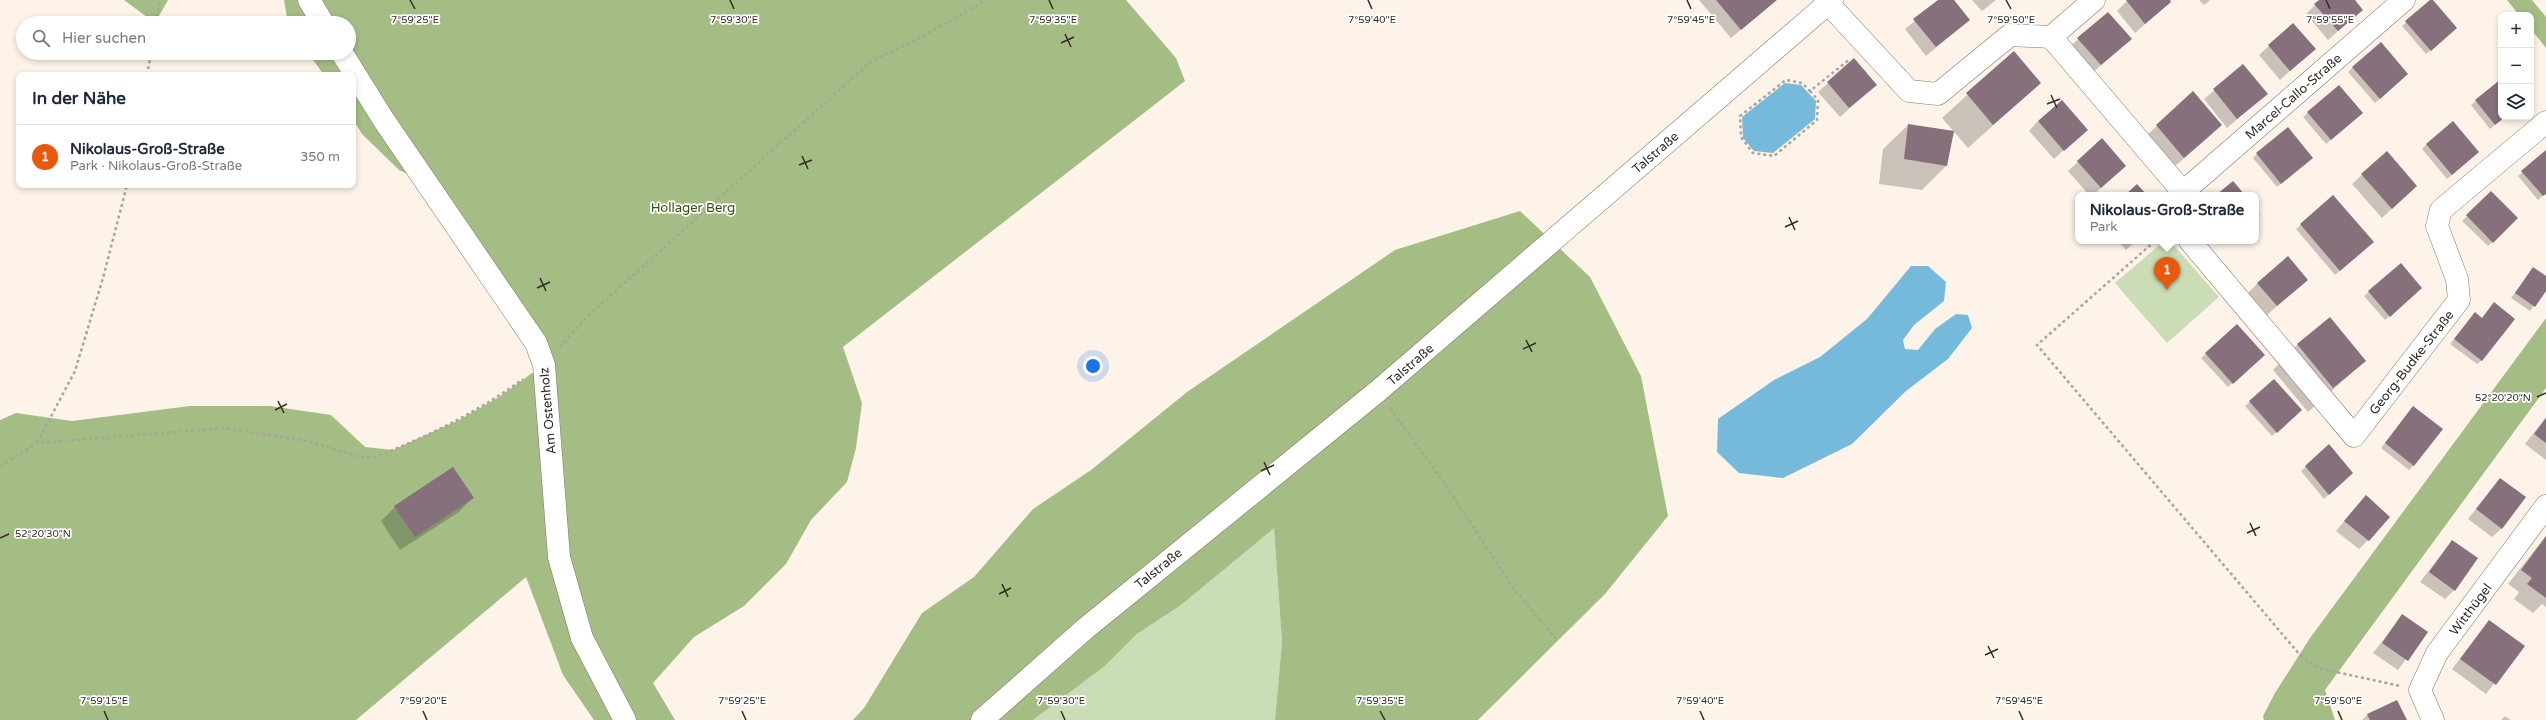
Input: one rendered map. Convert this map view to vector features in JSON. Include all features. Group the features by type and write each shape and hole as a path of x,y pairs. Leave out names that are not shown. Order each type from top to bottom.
{"street":[{"path":"309,0 319,16"},
{"path":"1828,1 1866,46 1909,91 1938,94 2010,35 2051,37 2094,0"},
{"name":"Marcel-Callo-Straße","path":"2184,192 2404,0"},
{"name":"Talstraße","path":"982,720 1086,628 1378,391 1828,1"},
{"path":"2051,37 2182,192"},
{"name":"Am Ostenholz","path":"346,60 354,72"},
{"name":"Am Ostenholz","path":"356,76 383,119 536,343 544,365 559,557 582,638 625,720"},
{"name":"Georg-Budke-Straße","path":"2193,244 2354,436 2459,300 2457,279 2437,226 2441,210 2546,122"},
{"name":"Witthügel","path":"2420,690 2437,653 2546,506"},
{"path":"2420,690 2433,720"}],"path":[{"path":"157,16 160,0"},
{"path":"0,466 37,443 223,428 308,441 360,457 375,457 459,420 500,397 544,365 590,314 873,60 910,43 988,0"},
{"path":"1810,91 1866,46"},
{"path":"148,72 150,60"},
{"path":"1786,80 1802,83 1810,91 1818,100 1817,120 1774,156 1752,153 1741,138 1740,116 1786,80"},
{"path":"37,443 75,371 103,278 126,188"},
{"path":"2152,244 2037,346 2300,655 2318,668 2420,690"},
{"path":"1378,391 1445,484 1514,590 1558,641"}],"green space":[{"path":"124,0 168,0 159,16 146,16"},
{"name":"Hollager Berg","path":"284,0 1126,0 1176,58 1185,81 843,347 862,403 856,448 847,482 811,520 786,564 744,606 694,637 653,683 675,720 594,720 563,675 526,577 356,720 0,720 0,420 16,413 72,421 190,406 270,406 331,415 365,447 393,450 459,420 499,397 543,365 428,184 399,170 362,134 356,124 356,72 322,72 313,60 356,60 356,16 287,16"},
{"path":"2507,0 2532,0 2546,17 2546,48 2534,33 2534,12 2517,12"},
{"path":"1520,211 1590,277 1641,376 1668,516 1605,594 1478,720 1275,720 1282,642 1274,528 1181,605 1137,634 1105,666 1033,720 853,720 864,708 922,613 974,577 1033,509 1091,470 1187,392 1395,250"},
{"path":"2160,244 2173,244 2219,297 2167,343 2115,283"},
{"path":"2546,318 2546,388 2325,690 2335,720 2264,720 2263,716 2275,693 2310,638"},
{"path":"1274,527 1282,642 1275,720 1033,720 1105,666 1137,634 1181,605"}],"water":[{"path":"1785,83 1801,85 1816,101 1815,119 1773,153 1754,151 1743,138 1742,117"},
{"path":"1911,266 1928,266 1946,282 1944,301 1914,325 1903,340 1905,349 1918,350 1935,329 1956,314 1968,315 1972,328 1948,359 1906,391 1852,444 1783,478 1739,473 1717,452 1718,419 1774,380 1820,357 1867,319"}],"building":[{"path":"1716,0 1777,0 1741,30"},
{"path":"1938,0 1954,0 1970,20 1936,47 1913,19"},
{"path":"2126,0 2170,0 2171,2 2145,24"},
{"path":"2319,0 2355,0 2363,10 2338,31 2314,4"},
{"path":"2430,0 2433,0 2457,28 2431,51 2405,21"},
{"path":"2108,12 2132,39 2101,65 2077,38"},
{"path":"2293,23 2316,49 2290,71 2268,45"},
{"path":"2381,42 2408,74 2380,99 2352,67"},
{"path":"2014,51 2041,83 1993,125 1966,93"},
{"path":"1854,58 1877,85 1849,108 1827,82"},
{"path":"2243,64 2268,94 2237,119 2213,89"},
{"path":"2498,81 2498,120 2501,120 2495,125 2475,100"},
{"path":"2339,85 2363,113 2331,140 2307,112"},
{"path":"2193,91 2222,125 2184,158 2156,125"},
{"path":"2062,100 2088,130 2064,151 2038,121"},
{"path":"2453,121 2479,152 2452,175 2426,144"},
{"path":"1908,124 1954,131 1947,166 1904,159"},
{"path":"2288,127 2313,158 2281,184 2256,153"},
{"path":"2102,138 2126,166 2101,188 2077,161"},
{"path":"2546,150 2546,194 2543,196 2521,171"},
{"path":"2387,151 2417,186 2392,209 2361,174"},
{"path":"2233,181 2242,192 2220,192"},
{"path":"2137,184 2144,192 2128,192"},
{"path":"2491,191 2518,218 2493,243 2466,215"},
{"path":"2333,195 2374,242 2340,271 2300,224"},
{"path":"2288,256 2308,280 2277,306 2257,283"},
{"path":"2401,263 2422,288 2390,317 2368,291"},
{"path":"2533,267 2546,276 2546,291 2535,307 2515,293"},
{"path":"2494,302 2515,319 2482,361 2454,339 2475,312 2482,318"},
{"path":"2330,317 2366,361 2333,388 2297,344"},
{"path":"2237,324 2265,355 2233,384 2205,353"},
{"path":"2274,379 2302,410 2277,433 2249,401"},
{"path":"2413,406 2443,429 2414,466 2385,443"},
{"path":"2546,418 2546,443 2534,434"},
{"path":"2329,444 2353,473 2329,495 2305,466"},
{"path":"453,467 474,498 415,537 394,506"},
{"path":"2500,478 2526,497 2502,529 2476,509"},
{"path":"2366,495 2390,517 2369,541 2344,521"},
{"path":"2546,536 2546,598 2527,584 2532,578 2521,570"},
{"path":"2452,540 2478,558 2455,591 2429,572"},
{"path":"2402,614 2428,632 2408,661 2382,643"},
{"path":"2489,620 2525,646 2496,685 2460,659"},
{"path":"2397,700 2407,720 2370,720 2367,714"}],"place":[{"name":"Nikolaus-Groß-Straße","path":"2167,290"}]}
